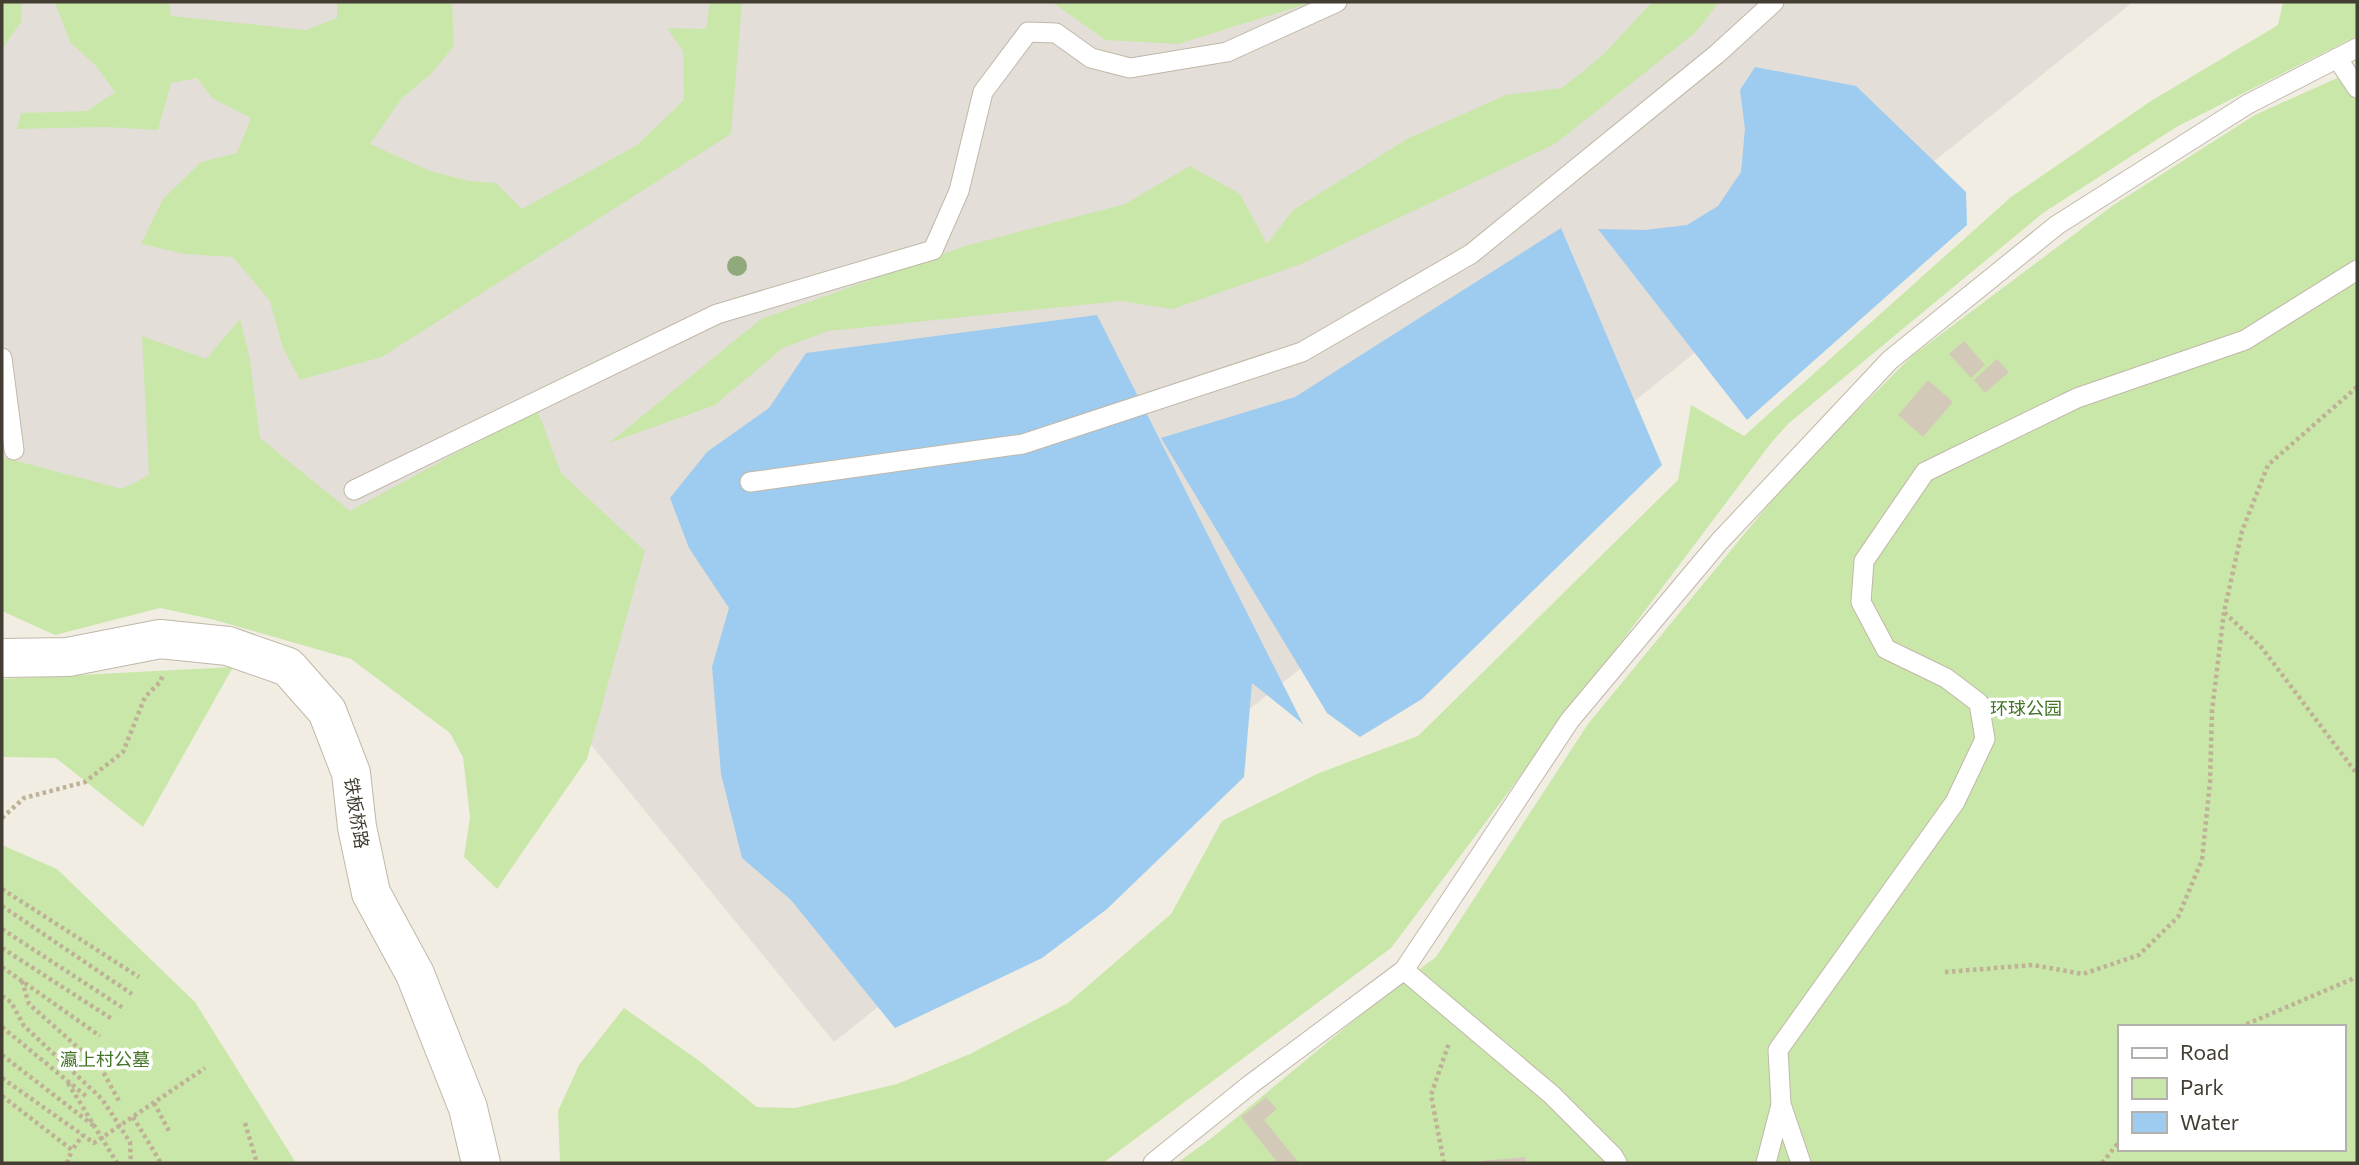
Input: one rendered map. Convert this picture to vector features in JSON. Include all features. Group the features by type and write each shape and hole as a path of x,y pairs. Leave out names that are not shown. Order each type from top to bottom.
{"street":[{"name":"铁板桥路","path":"2,657 68,657 160,639 228,646 288,667 327,711 351,773 357,827 371,893 415,974 468,1108 481,1163"}],"lane":[{"path":"354,490 717,314 933,250 959,191 983,92 1028,32 1056,33 1091,58 1130,68 1227,52 1337,2"},
{"path":"750,482 1023,444 1302,352 1471,254 1717,54 1774,2"},
{"path":"1153,1163 1251,1084 1404,970 1570,720 1719,542 1891,360 2057,225 2248,104 2357,48"},
{"path":"2337,58 2357,88"},
{"path":"1801,1163 1781,1104 1778,1049 1955,802 1985,739 1979,703 1946,678 1886,649 1861,602 1864,561 1925,472 2077,398 2245,340 2357,270"},
{"path":"2,358 14,450"},
{"path":"1404,970 1552,1095 1617,1163"},
{"path":"1766,1163 1781,1104"}],"path":[{"path":"1945,972 2033,965 2083,974 2138,954 2178,917 2202,860 2210,782 2212,711 2224,612 2242,531 2268,465 2357,387"},
{"path":"2224,612 2262,648 2357,774"},
{"path":"2,818 24,798 85,782 123,752 145,697 160,682 175,641"},
{"path":"2,889 139,977"},
{"path":"2,906 132,994"},
{"path":"2,929 123,1007"},
{"path":"2,948 111,1019"},
{"path":"2,967 100,1036"},
{"path":"2245,1025 2357,976"},
{"path":"22,981 29,1004 102,1068 119,1101"},
{"path":"2,996 10,1002 24,1026 102,1099 130,1142 131,1163"},
{"path":"1444,1163 1432,1095 1458,1015"},
{"path":"2,1027 87,1097"},
{"path":"2,1055 94,1126"},
{"path":"2,1078 94,1143 205,1068"},
{"path":"66,1079 117,1163"},
{"path":"2,1096 72,1150"},
{"path":"154,1103 169,1131"},
{"path":"133,1117 161,1163"},
{"path":"246,1123 257,1163"},
{"path":"67,1163 72,1150 83,1135"},
{"path":"2102,1163 2118,1143"}],"shaded area":[{"path":"2,2 2133,2 834,1042 489,620 2,487"}],"green space":[{"path":"2,2 22,2 21,22 2,49"},
{"path":"55,2 169,2 171,16 306,30 337,18 337,2 452,2 454,46 431,74 402,98 370,144 430,171 469,181 496,183 522,209 637,145 684,100 683,51 667,28 706,29 710,2 742,2 731,134 382,357 300,380 283,348 270,301 233,257 185,254 141,244 163,199 201,162 237,153 251,118 212,98 197,78 171,83 158,130 105,127 17,129 21,113 87,111 115,92 96,66 70,42"},
{"path":"1052,2 1313,2 1178,44 1105,40"},
{"path":"1652,2 1719,2 1696,32 1555,144 1301,264 1173,309 1120,301 828,331 783,348 715,405 609,443 761,319 965,246 1125,204 1190,166 1240,194 1267,244 1293,210 1407,139 1506,95 1562,88 1603,55"},
{"path":"2283,2 2357,2 2357,36 2178,126 2043,213 1789,423 1771,443 1391,948 1103,1163 560,1163 558,1111 579,1065 624,1008 698,1060 757,1107 795,1108 897,1084 970,1054 1068,1003 1171,914 1222,821 1319,773 1418,736 1678,480 1691,405 1744,436 2011,197 2151,101 2278,25"},
{"name":"环球公园","path":"2357,69 2357,1163 1177,1163 1213,1137 1381,998 1436,957 1588,724 1797,470 1912,356 2112,206 2255,115"},
{"path":"240,319 250,360 260,438 350,511 537,409 561,473 645,551 587,759 497,889 464,857 470,817 463,757 450,733 351,659 211,619 160,608 55,635 2,611 2,457 122,489 149,475 142,336 206,359"},
{"path":"233,667 143,827 56,758 2,757 2,679"},
{"name":"瀛上村公墓","path":"2,845 57,869 195,1002 296,1163 2,1163"}],"water":[{"path":"1755,67 1856,86 1966,192 1967,225 1747,420 1598,229 1645,230 1687,225 1718,206 1741,172 1745,129 1740,90"},
{"path":"1561,228 1662,465 1422,699 1360,737 1327,713 1161,438 1295,397"},
{"path":"1097,315 1303,724 1252,683 1244,777 1107,909 1042,958 895,1028 791,900 742,858 721,774 712,667 729,608 689,548 670,498 707,452 769,408 806,353"}],"building":[{"path":"1964,341 1985,365 1971,378 1949,354"},
{"path":"1997,359 2009,372 1985,393 1974,380"},
{"path":"1928,380 1953,402 1923,437 1898,415"},
{"path":"1266,1097 1277,1109 1264,1120 1299,1163 1278,1163 1241,1117"},
{"path":"1525,1157 1526,1163 1481,1161"}]}
